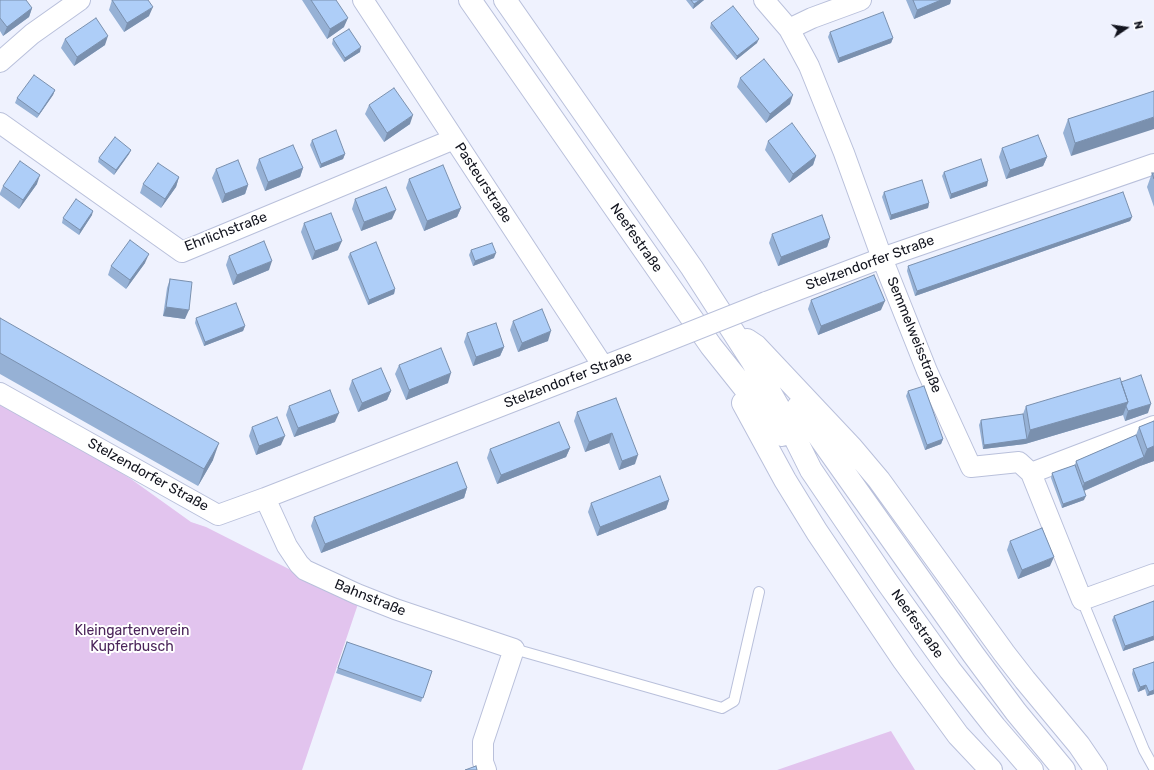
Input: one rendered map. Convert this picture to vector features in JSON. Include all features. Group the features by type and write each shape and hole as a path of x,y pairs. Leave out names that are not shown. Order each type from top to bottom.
{"highway":[{"name":"Neefestraße","path":"470,0 711,346 811,470 883,576 950,670 995,727 1032,770"},
{"name":"Neefestraße","path":"505,0 688,262 734,332 787,422 811,470"},
{"path":"734,332 756,346 852,448 879,480 1004,652 1025,680 1080,745 1096,770"},
{"path":"711,346 817,532 904,661 958,735 991,770"},
{"path":"756,346 972,654 1016,712 1064,770"}],"street":[{"path":"0,62 32,34 80,0"},
{"name":"Pasteurstraße","path":"363,0 603,366"},
{"name":"Semmelweisstraße","path":"764,0 789,29 809,66 927,371 971,467 1019,462 1031,473"},
{"path":"789,29 812,18 861,0"},
{"name":"Ehrlichstraße","path":"0,123 182,252 454,139"},
{"name":"Stelzendorfer Straße","path":"0,393 218,515 882,258 1154,164"},
{"path":"1154,426 1031,473 1082,600 1154,574"},
{"name":"Bahnstraße","path":"265,498 287,546 305,570 357,594 395,609 514,649"},
{"path":"486,770 483,762 483,742 514,649"}],"lane":[{"path":"514,649 722,708 734,701 759,592"},
{"path":"1082,600 1144,750 1154,768"}],"green space":[{"name":"Kleingartenverein Kupferbusch","path":"0,402 22,412 131,479 191,522 206,527 358,604 302,770 0,770"},
{"path":"891,731 915,770 777,770"}],"building":[{"path":"0,0 26,0 32,8 7,27 0,18"},
{"path":"112,0 148,0 153,7 127,23"},
{"path":"311,0 336,0 348,18 330,29"},
{"path":"691,0 700,0 694,4"},
{"path":"913,0 941,0 917,10"},
{"path":"733,6 759,39 737,56 711,23"},
{"path":"883,12 893,38 839,58 830,32"},
{"path":"96,18 108,36 77,57 65,39"},
{"path":"349,29 361,47 345,58 333,39"},
{"path":"764,59 793,95 770,114 740,78"},
{"path":"34,75 55,90 39,114 17,98"},
{"path":"394,88 413,115 387,133 369,105"},
{"path":"1154,91 1154,117 1075,143 1068,119"},
{"path":"792,123 816,156 793,174 768,141"},
{"path":"336,130 345,154 321,164 312,140"},
{"path":"1038,135 1047,157 1010,170 1002,148"},
{"path":"115,137 131,150 116,170 99,158"},
{"path":"293,145 303,168 268,182 259,159"},
{"path":"981,159 988,181 951,194 944,172"},
{"path":"238,160 248,185 225,194 216,169"},
{"path":"20,161 40,175 23,200 3,186"},
{"path":"158,163 179,177 165,199 143,184"},
{"path":"443,165 461,208 427,221 409,179"},
{"path":"922,180 929,203 891,215 884,192"},
{"path":"386,187 396,210 364,222 355,199"},
{"path":"1123,192 1132,217 917,291 908,266"},
{"path":"76,199 93,211 80,230 63,218"},
{"path":"331,213 342,241 315,251 304,223"},
{"path":"822,215 830,238 781,257 772,234"},
{"path":"130,240 149,254 130,280 111,266"},
{"path":"264,241 272,261 237,275 229,256"},
{"path":"376,242 395,289 369,300 350,253"},
{"path":"492,243 496,253 475,261 471,250"},
{"path":"874,275 885,301 821,326 811,300"},
{"path":"170,279 192,282 189,310 166,307"},
{"path":"236,303 245,326 205,342 196,318"},
{"path":"542,309 551,331 522,343 513,321"},
{"path":"0,318 219,443 204,469 0,353"},
{"path":"496,323 504,347 476,357 467,333"},
{"path":"441,348 451,373 409,390 399,365"},
{"path":"381,368 391,391 362,403 352,380"},
{"path":"1141,375 1151,404 1128,411 1126,406 1128,402 1121,382"},
{"path":"1120,378 1128,402 1030,430 1026,406"},
{"path":"924,386 943,439 927,445 908,391"},
{"path":"330,390 339,413 298,428 289,406"},
{"path":"616,398 638,455 622,461 612,433 589,442 577,412"},
{"path":"1023,414 1027,439 984,445 981,420"},
{"path":"277,417 285,436 259,446 252,427"},
{"path":"1154,421 1154,446 1147,449 1139,427"},
{"path":"559,422 570,448 501,475 490,449"},
{"path":"1136,435 1144,457 1084,483 1076,461"},
{"path":"457,462 467,488 325,544 314,517"},
{"path":"1075,465 1086,496 1063,504 1052,473"},
{"path":"660,476 669,500 600,527 591,503"},
{"path":"1042,528 1054,557 1022,570 1010,541"},
{"path":"1154,601 1154,636 1125,646 1114,616"},
{"path":"347,642 432,671 423,698 338,668"},
{"path":"1154,662 1154,690 1149,692 1146,685 1140,687 1133,669"},
{"path":"476,766 477,770 465,770"}]}
